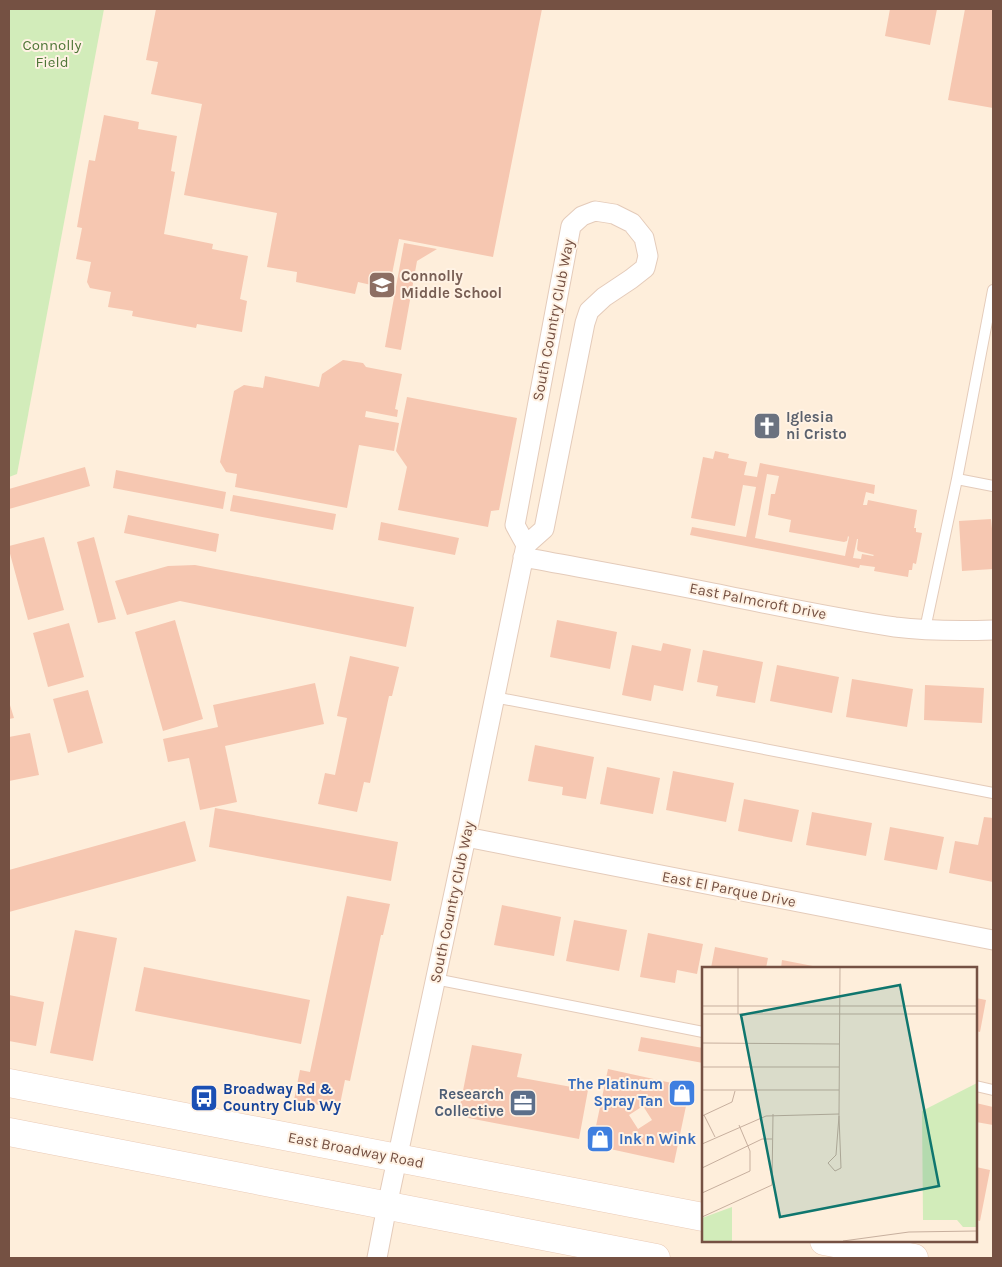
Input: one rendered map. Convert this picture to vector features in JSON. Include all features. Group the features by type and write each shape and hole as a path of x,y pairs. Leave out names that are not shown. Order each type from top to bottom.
{"main road":[{"name":"East Broadway Road","path":"9,1083 702,1217"},
{"path":"9,1132 656,1258"},
{"path":"829,1242 914,1258"}],"street":[{"name":"South Country Club Way","path":"377,1258 525,551 544,529 585,323 590,311 604,297 645,268 648,256 644,238 632,223 614,214 595,211 582,216 571,226 515,526 525,551"},
{"name":"East Palmcroft Drive","path":"525,551 794,609 896,627 968,631 993,630"},
{"name":"East El Parque Drive","path":"466,837 993,940"}],"lane":[{"path":"925,629 957,479 993,290"},
{"path":"957,479 993,486"},
{"path":"494,697 993,793"},
{"path":"436,979 702,1032"},
{"path":"977,1086 993,1090"}],"green space":[{"name":"Connolly Field","path":"9,9 104,9 17,474 9,477"}],"building":[{"path":"156,9 542,9 493,257 399,239 389,289 358,282 355,294 296,282 297,272 267,267 277,213 184,195 202,104 151,94 158,62 146,60"},
{"path":"890,9 937,9 930,45 885,36"},
{"path":"965,9 993,9 993,108 948,100"},
{"path":"104,115 139,122 138,129 177,136 171,171 175,172 164,234 213,244 212,249 248,256 240,299 247,301 242,332 197,324 196,328 132,316 133,311 108,307 111,292 90,288 87,282 91,262 76,259 82,228 77,227 89,160 95,161"},
{"path":"404,243 437,249 417,261 401,350 385,347"},
{"path":"343,360 363,363 366,367 402,374 395,409 398,410 397,417 366,411 365,417 399,423 394,451 359,445 347,508 235,487 237,474 226,472 220,462 234,391 244,385 263,388 265,376 319,387 322,374"},
{"path":"407,397 517,418 499,510 491,511 488,527 398,510 407,467 396,451"},
{"path":"715,451 729,454 728,458 747,462 744,475 757,477 760,463 875,485 874,494 866,492 863,505 867,505 868,500 917,510 914,528 916,528 916,532 922,533 916,564 913,563 908,577 874,571 875,567 860,565 859,568 690,535 692,527 746,537 756,487 743,485 735,526 691,518 703,457 713,459","holes":["767,474 779,476 775,494 771,494 768,515 791,520 789,532 844,542 847,541 848,536 845,556 755,538","857,539 858,551 874,555 862,554 861,559 853,558"]},
{"path":"85,467 90,486 9,509 9,489"},
{"path":"116,470 226,492 223,509 113,488"},
{"path":"233,495 336,514 333,530 230,511"},
{"path":"128,515 219,534 216,552 124,533"},
{"path":"991,519 993,569 962,571 959,521"},
{"path":"381,522 459,538 455,555 378,540"},
{"path":"44,537 64,610 28,620 9,546"},
{"path":"94,537 116,619 98,623 77,542"},
{"path":"195,565 414,607 406,647 180,601 127,615 115,581 168,566"},
{"path":"175,620 203,719 163,731 135,632"},
{"path":"557,620 617,632 610,669 550,657"},
{"path":"69,623 84,677 48,687 33,633"},
{"path":"663,643 691,649 683,691 654,685 651,701 622,695 632,645 661,651"},
{"path":"703,650 763,662 755,703 716,696 718,686 697,682"},
{"path":"350,656 399,667 392,696 389,696 370,783 364,782 357,812 318,804 325,773 335,775 347,718 337,716"},
{"path":"777,665 839,677 832,713 770,701"},
{"path":"852,679 913,689 907,727 846,717"},
{"path":"315,683 324,724 225,746 237,802 200,810 189,758 168,762 163,739 218,727 213,705"},
{"path":"925,685 984,688 982,723 924,720"},
{"path":"88,690 103,743 68,753 53,699"},
{"path":"9,702 14,718 9,719"},
{"path":"30,733 39,775 9,781 9,737"},
{"path":"535,745 594,757 586,799 562,795 563,787 528,781"},
{"path":"607,767 660,778 653,814 600,804"},
{"path":"673,771 734,783 726,822 666,810"},
{"path":"744,799 799,810 792,842 738,831"},
{"path":"215,808 398,842 391,881 209,847"},
{"path":"812,812 872,823 866,856 806,845"},
{"path":"984,817 993,818 993,882 949,873 955,841 978,845"},
{"path":"185,821 196,861 9,912 9,870"},
{"path":"890,827 944,837 937,870 884,860"},
{"path":"347,896 390,904 383,935 381,935 350,1081 345,1080 339,1109 294,1100 300,1070 310,1072"},
{"path":"502,905 561,917 554,956 494,945"},
{"path":"574,920 627,930 619,971 566,961"},
{"path":"75,930 117,938 93,1061 50,1053"},
{"path":"648,933 703,944 697,974 677,970 675,983 640,977"},
{"path":"715,947 768,958 766,967 711,967"},
{"path":"782,960 818,967 781,967"},
{"path":"144,967 310,1000 301,1044 135,1011"},
{"path":"9,995 44,1002 36,1046 9,1041"},
{"path":"977,998 986,1000 980,1032 977,1031"},
{"path":"641,1037 702,1048 702,1063 638,1051"},
{"name":"Research Collective","path":"472,1045 522,1054 517,1077 588,1090 579,1139 458,1116"},
{"path":"608,1069 690,1087 674,1163 592,1145","holes":["643,1106 652,1120 638,1129 629,1115"]},
{"path":"977,1103 993,1107 993,1125 977,1122"},
{"path":"977,1167 990,1170 980,1221 977,1220"}],"place":[{"name":"Connolly Middle School","path":"382,285"},
{"name":"Iglesia ni Cristo","path":"767,426"},
{"name":"The Platinum Spray Tan","path":"682,1093"},
{"name":"Broadway Rd & Country Club Wy","path":"204,1098"},
{"name":"Research Collective","path":"523,1103"},
{"name":"Ink n Wink","path":"600,1139"}]}
